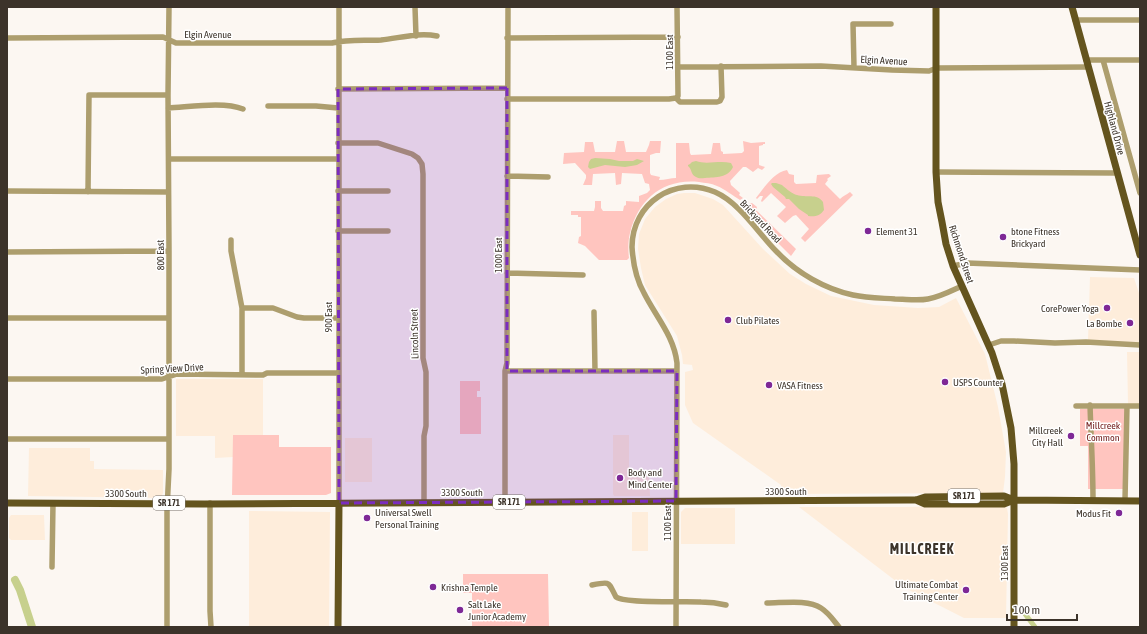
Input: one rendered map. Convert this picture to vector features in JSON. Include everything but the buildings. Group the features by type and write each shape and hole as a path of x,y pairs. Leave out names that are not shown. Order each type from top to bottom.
{"main road":[{"name":"Richmond Street","path":"936,7 936,172 938,202 944,233 953,266 989,345 1002,384 1012,428 1014,500"},
{"name":"Highland Drive","path":"1072,7 1140,255"},
{"name":"3300 South","path":"7,503 676,502 916,500 925,504 1004,504 1014,500 1140,501"},
{"name":"1300 East","path":"1014,500 1014,627"},
{"name":"900 East","path":"338,627 339,503"}],"street":[{"name":"800 East","path":"167,627 167,510 169,439 169,7"},
{"name":"900 East","path":"338,7 339,503"},
{"path":"416,7 416,36"},
{"name":"1100 East","path":"676,98 678,96 678,7"},
{"name":"1000 East","path":"505,502 508,9"},
{"path":"1075,20 1140,20"},
{"path":"854,67 853,24 891,24"},
{"name":"Elgin Avenue","path":"7,38 162,37 176,43 324,43 345,40 381,40 427,34 437,36"},
{"path":"507,38 678,37"},
{"name":"Elgin Avenue","path":"678,67 821,66 929,71 937,68 1087,63 1103,60 1140,60"},
{"path":"1103,60 1140,193"},
{"path":"507,99 676,98 680,102 717,102 720,101 722,97 721,66"},
{"path":"338,89 507,88"},
{"path":"88,192 89,95 168,94"},
{"path":"168,108 187,106 235,106 243,109"},
{"path":"268,106 316,106 338,108"},
{"name":"Lincoln Street","path":"338,143 378,143 412,154 418,158 422,164 422,358 426,372 424,502"},
{"path":"169,159 338,159"},
{"path":"936,172 1117,173"},
{"path":"507,176 548,177"},
{"name":"Brickyard Road","path":"677,371 673,343 639,283 635,270 632,246 637,223 645,209 656,198 677,189 692,187 699,188 715,193 724,198 736,207 778,253 793,266 813,279 838,291 853,295 918,300 937,297 962,286"},
{"path":"7,191 168,192"},
{"path":"338,191 388,191"},
{"path":"338,231 388,231"},
{"path":"231,240 231,251 242,308 242,374"},
{"path":"7,252 169,251"},
{"path":"953,266 967,263 1140,270"},
{"path":"507,273 583,275"},
{"path":"242,308 273,308 304,318 338,318"},
{"path":"594,312 595,371"},
{"path":"7,318 168,318"},
{"path":"989,345 1001,341 1055,343 1086,342 1140,345"},
{"path":"505,371 677,371"},
{"name":"1100 East","path":"676,627 677,371"},
{"name":"Spring View Drive","path":"7,379 162,379 177,374 338,373"},
{"path":"1076,406 1140,406"},
{"path":"1090,406 1093,500"},
{"path":"1125,500 1127,406"},
{"path":"7,439 169,439"},
{"path":"52,568 53,503"},
{"path":"210,503 211,627"},
{"path":"592,585 604,582 609,584 616,597 620,599 702,602 726,605"},
{"path":"768,603 814,604 827,613 839,627"}],"highlighted area":[{"path":"507,88 507,371 677,371 676,501 339,503 338,89"}],"shaded area":[{"path":"595,158 619,161 633,161 637,159 644,161 637,165 625,167 605,165 590,169 588,167 589,162 591,159"},
{"path":"696,161 704,163 727,162 731,163 733,167 731,171 725,175 697,178 693,175 688,166 692,162"},
{"path":"771,184 782,185 800,196 811,196 821,199 824,210 817,216 808,216 789,199 786,199 773,187"},
{"path":"695,193 713,199 723,205 763,249 790,274 806,284 831,296 874,305 918,308 939,307 956,298 985,354 998,407 1006,452 1003,493 781,494 781,485 693,423 685,405 685,372 693,370 692,365 683,364 677,336 645,285 638,249 639,234 645,219 655,207 666,199 677,194"},
{"path":"1090,277 1134,278 1140,296 1140,343 1088,340"},
{"path":"1127,352 1140,352 1140,404 1128,404"},
{"path":"176,379 263,379 263,435 233,435 233,457 215,458 215,436 176,436"},
{"path":"613,435 629,435 629,473 649,473 650,496 614,496"},
{"path":"345,438 372,438 372,482 345,482"},
{"path":"29,448 90,448 90,461 94,461 94,469 163,470 163,493 161,498 28,496"},
{"path":"1003,505 1007,508 1008,514 1006,618 964,618 905,588 799,507 905,507"},
{"path":"685,508 735,508 735,544 681,544 681,512"},
{"path":"249,511 330,512 329,627 249,627"},
{"path":"632,512 648,512 648,551 632,551"},
{"path":"11,515 44,515 45,540 11,540 9,538 9,518"}],"green space":[{"path":"617,141 624,141 626,152 646,152 650,141 661,141 660,153 650,155 650,173 651,175 660,177 659,180 676,178 676,143 689,143 691,155 711,154 713,143 720,143 723,154 742,153 744,151 743,141 751,143 765,142 765,144 759,146 759,165 765,167 762,170 758,168 753,172 746,167 743,167 730,181 731,185 743,198 740,200 720,187 708,183 686,182 663,188 646,201 634,221 629,239 629,258 627,260 599,260 585,246 578,243 579,237 581,236 581,217 578,217 578,215 571,215 571,211 594,211 595,201 601,201 601,208 603,211 623,211 626,201 639,202 639,196 650,190 649,184 645,183 642,174 622,173 621,184 616,185 615,173 593,174 592,185 583,185 586,175 575,163 563,164 564,153 584,152 585,142 593,142 595,152 615,152"},
{"path":"787,170 789,174 794,175 794,182 796,184 816,183 817,175 829,174 831,176 827,179 828,180 825,184 840,199 850,192 853,195 805,242 801,238 809,229 796,215 785,223 777,216 786,207 771,193 762,202 763,196 760,196 757,199 756,198 774,177 782,171"},
{"path":"752,203 757,207 756,210 796,249 791,256 769,234 748,209 749,204"},
{"path":"460,381 480,381 480,391 477,391 477,397 481,397 481,434 460,434"},
{"name":"Millcreek Common","path":"1080,409 1125,409 1124,489 1088,489 1088,446 1080,446"},
{"path":"233,435 279,435 279,447 331,447 331,493 326,495 232,495"},
{"path":"463,574 548,574 549,627 472,627 472,593 463,593"}],"waterway":[{"path":"15,580 20,590 32,627"},
{"path":"1022,610 1035,627"}],"place":[{"name":"Element 31","path":"868,231"},
{"name":"btone Fitness Brickyard","path":"1003,237"},
{"name":"CorePower Yoga","path":"1107,308"},
{"name":"Club Pilates","path":"728,320"},
{"name":"La Bombe","path":"1130,323"},
{"name":"USPS Counter","path":"945,382"},
{"name":"VASA Fitness","path":"769,385"},
{"name":"Millcreek City Hall","path":"1071,436"},
{"name":"Body and Mind Center","path":"620,478"},
{"name":"Modus Fit","path":"1119,513"},
{"name":"Universal Swell Personal Training","path":"367,518"},
{"name":"Krishna Temple","path":"433,587"},
{"name":"Ultimate Combat Training Center","path":"966,590"},
{"name":"Salt Lake Junior Academy","path":"460,610"}],"district":[{"name":"MILLCREEK","path":"922,549"}]}
